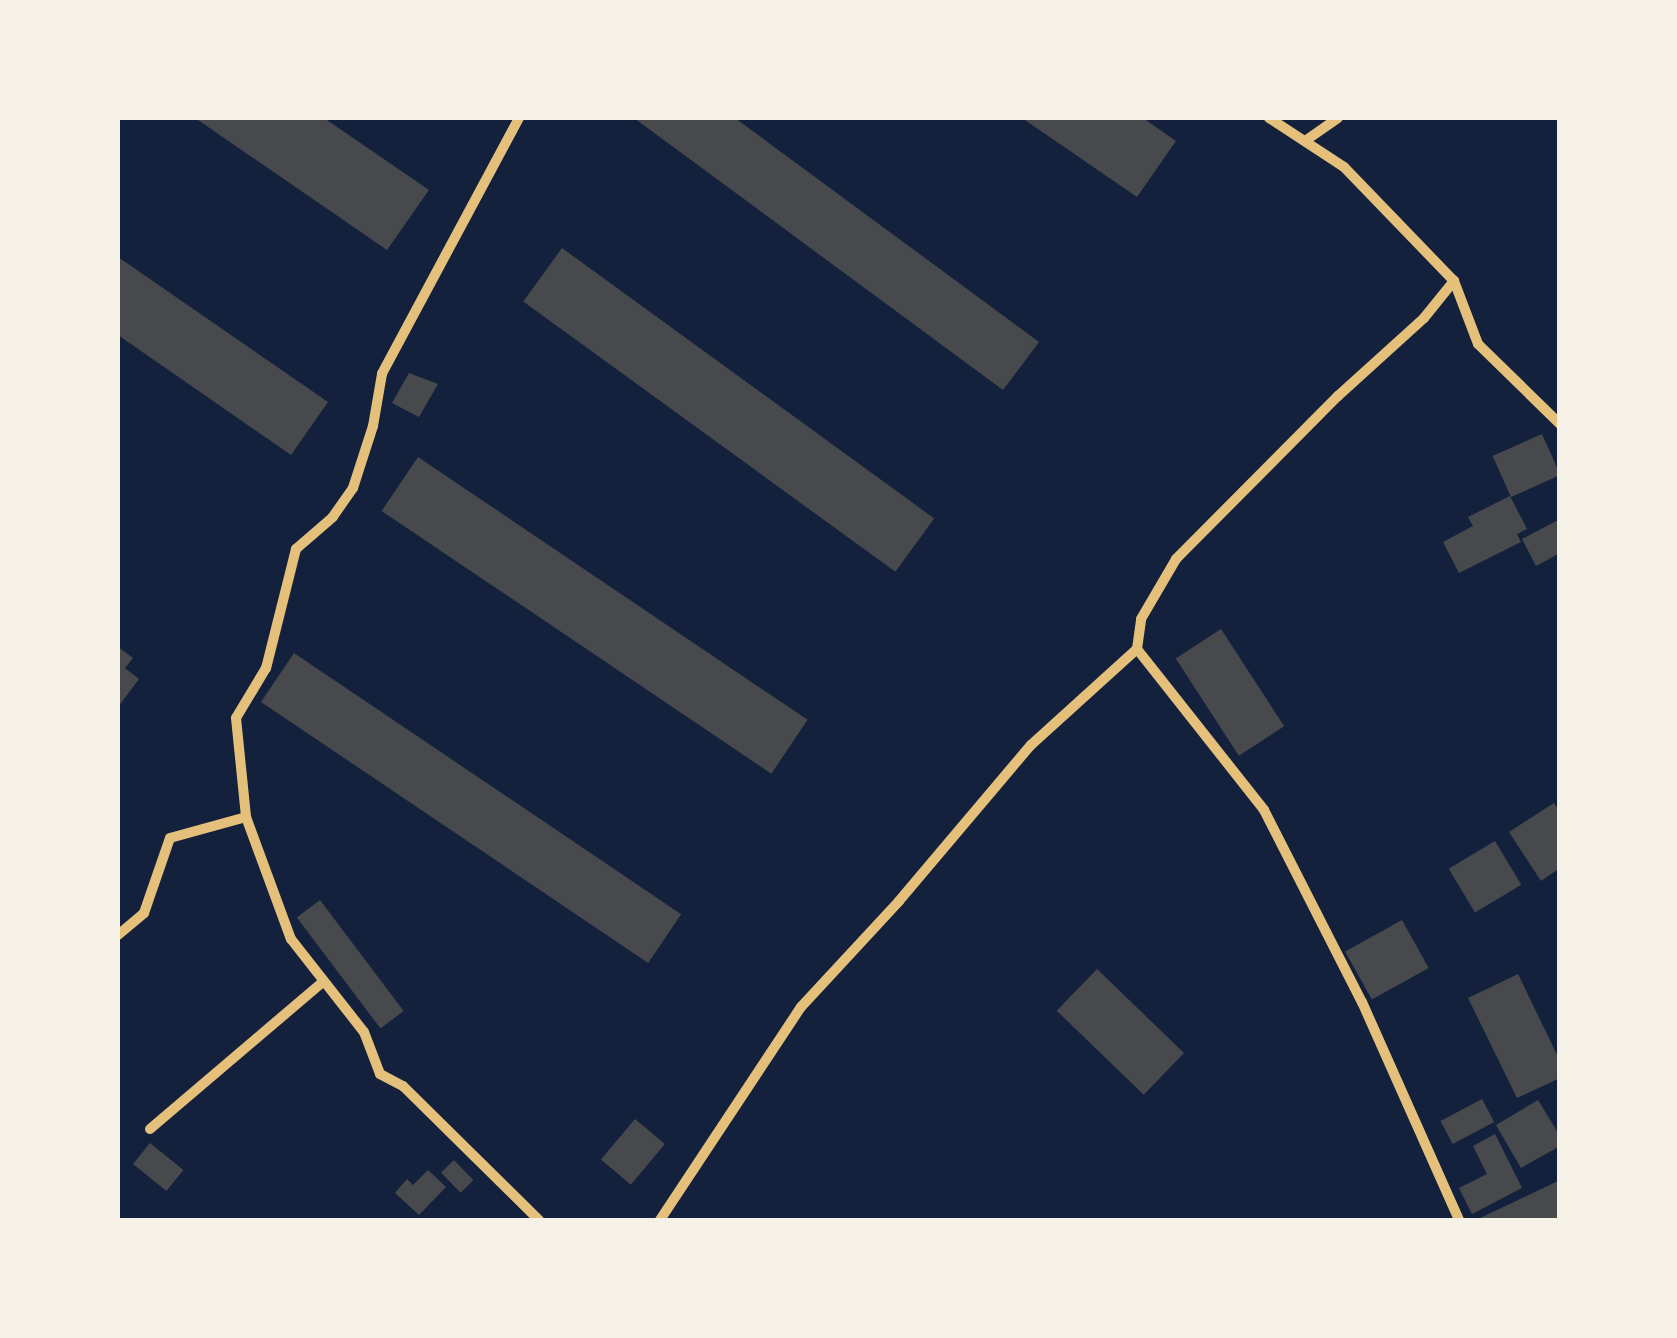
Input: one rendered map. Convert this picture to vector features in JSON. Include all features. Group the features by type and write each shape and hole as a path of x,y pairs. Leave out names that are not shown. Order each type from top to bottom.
{"street":[{"path":"520,118 382,374 373,426 353,488 333,518 296,549 266,668 236,718 246,817 291,938 364,1032 380,1074 403,1086 539,1220"},
{"path":"1269,118 1344,168 1454,281 1478,344 1560,424"},
{"path":"1305,140 1338,118"},
{"path":"660,1220 801,1007 899,901 1031,745 1137,649 1140,618 1176,559 1309,424 1424,318 1454,281"},
{"path":"1137,649 1264,810 1362,1002 1459,1220"},
{"path":"118,936 144,914 170,838 246,817"},
{"path":"150,1129 324,982"}],"building":[{"path":"195,118 324,118 429,190 387,250"},
{"path":"634,118 735,118 1039,342 1003,390"},
{"path":"1022,118 1143,118 1176,141 1137,197"},
{"path":"562,248 934,518 895,572 523,301"},
{"path":"118,257 328,402 291,455 118,335"},
{"path":"409,373 438,384 419,417 392,403"},
{"path":"1542,434 1560,475 1511,497 1493,456"},
{"path":"418,457 808,720 771,774 382,511"},
{"path":"1510,496 1527,529 1517,534 1521,542 1459,573 1443,542 1473,526 1468,517"},
{"path":"1560,519 1560,553 1536,566 1522,539"},
{"path":"1221,629 1284,726 1239,756 1176,658"},
{"path":"118,647 133,658 125,668 139,679 118,707"},
{"path":"294,653 681,914 648,963 261,702"},
{"path":"1554,803 1560,812 1560,874 1557,870 1541,881 1509,832"},
{"path":"1495,841 1521,885 1475,913 1449,869"},
{"path":"320,900 404,1011 380,1028 297,917"},
{"path":"1402,920 1429,968 1372,1000 1345,952"},
{"path":"1097,969 1184,1053 1144,1095 1057,1011"},
{"path":"1518,974 1560,1061 1560,1078 1517,1098 1468,998"},
{"path":"1482,1099 1494,1122 1453,1144 1441,1121"},
{"path":"1538,1100 1560,1136 1560,1146 1521,1168 1496,1125"},
{"path":"635,1119 665,1144 631,1185 601,1160"},
{"path":"1495,1134 1522,1188 1472,1214 1459,1188 1487,1174 1473,1146"},
{"path":"150,1143 183,1170 166,1191 133,1164"},
{"path":"454,1160 473,1180 461,1193 441,1173"},
{"path":"428,1170 446,1187 419,1215 395,1193 407,1179 413,1185"},
{"path":"1560,1180 1560,1220 1476,1220"}]}
